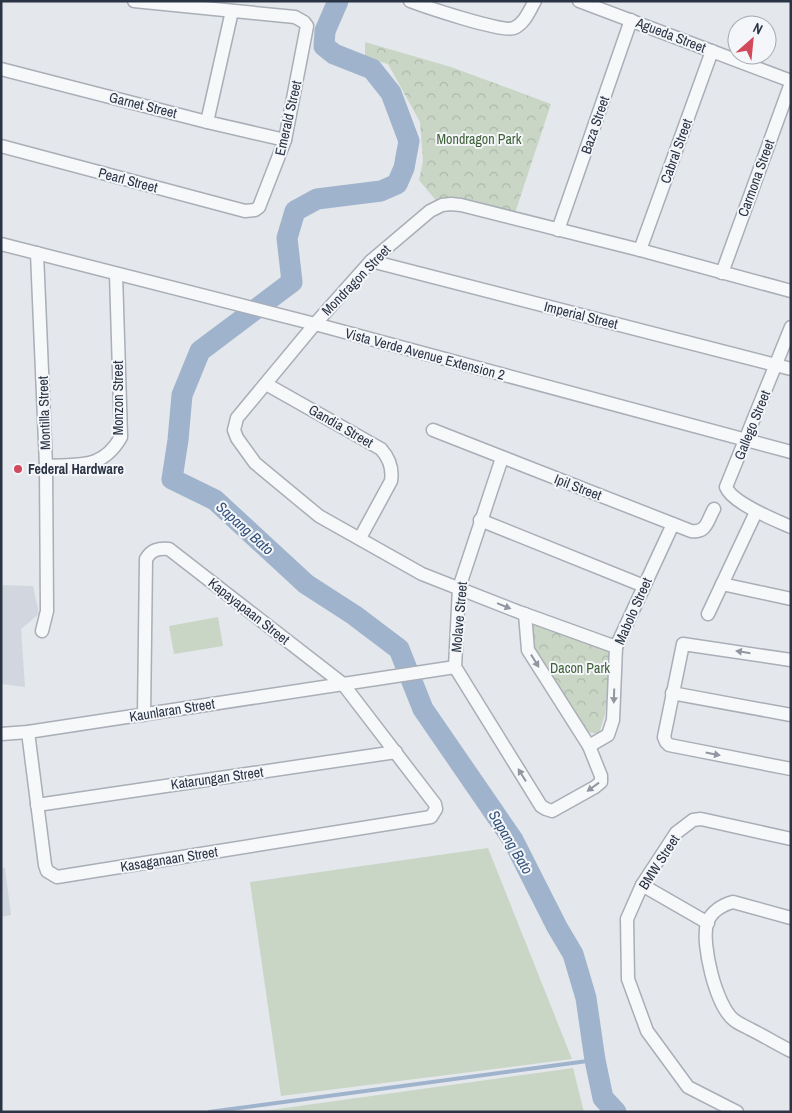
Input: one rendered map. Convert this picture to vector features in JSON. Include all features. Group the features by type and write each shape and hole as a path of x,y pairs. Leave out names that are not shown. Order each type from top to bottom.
{"street":[{"path":"134,1 232,11 206,122"},
{"path":"410,1 497,28 513,29 524,21 535,1"},
{"name":"Agueda Street","path":"579,1 791,82"},
{"name":"Emerald Street","path":"232,11 295,17 304,22 307,29 285,140 262,204 255,210"},
{"name":"Baza Street","path":"558,230 631,20"},
{"name":"Cabral Street","path":"640,250 712,51"},
{"name":"Garnet Street","path":"1,69 206,122 285,140"},
{"name":"Carmona Street","path":"722,273 791,82"},
{"name":"Pearl Street","path":"1,146 245,211 255,210"},
{"name":"Mondragon Street","path":"616,647 422,574 319,516 255,463 236,438 234,430 237,418 315,324 371,261 430,211 442,205 461,205 791,290"},
{"name":"Vista Verde Avenue Extension 2","path":"1,244 315,324 791,452"},
{"name":"Montilla Street","path":"37,253 46,466 47,611 42,632"},
{"name":"Imperial Street","path":"371,261 791,369"},
{"name":"Monzon Street","path":"46,466 91,464 108,455 121,438 116,274"},
{"name":"Gallego Street","path":"791,327 726,487 730,494 756,512 791,527"},
{"name":"Gandia Street","path":"266,384 381,449 384,453 392,472 391,482 360,538"},
{"name":"Ipil Street","path":"432,430 691,531 704,529 714,509"},
{"name":"Molave Street","path":"502,458 459,588 455,667 541,806 546,810 552,811 601,782 601,776 589,746"},
{"path":"708,614 756,512"},
{"path":"480,520 644,586"},
{"name":"Mabolo Street","path":"589,746 608,735 613,720 616,647 673,524"},
{"name":"Kapayapaan Street","path":"144,715 146,559 150,553 161,548 169,549 343,684 435,804 436,809 431,817"},
{"path":"722,584 791,599"},
{"path":"525,614 528,650 589,746"},
{"path":"791,660 684,643 682,645 664,737 669,745 791,769"},
{"name":"Kaunlaran Street","path":"1,734 28,732 144,715 455,667"},
{"path":"672,693 791,715"},
{"name":"Kasaganaan Street","path":"28,732 45,865 47,871 56,877 431,817"},
{"name":"Katarungan Street","path":"37,805 396,752"},
{"name":"BMW Street","path":"737,1112 688,1087 647,1031 628,979 627,919 642,885 676,833 693,820 701,819 791,839"},
{"path":"642,885 708,923"},
{"path":"791,918 733,902 724,904 708,923 707,949 716,992 724,1009 733,1020 791,1051"}],"shaded area":[{"path":"1,585 33,586 39,614 21,629 25,687 1,684"},
{"path":"1,868 5,868 11,915 1,917"}],"green space":[{"name":"Mondragon Park","path":"365,42 451,67 551,104 514,216 438,203 419,180 423,161 420,122 388,64 365,58"},
{"path":"218,617 223,646 174,654 169,626"},
{"name":"Dacon Park","path":"530,620 612,648 605,714 599,734 587,732 535,652"},
{"path":"488,848 572,1059 281,1096 250,882"},
{"path":"573,1068 584,1112 256,1112"}],"waterway":[{"name":"Sapang Bato","path":"338,1 325,31 324,46 334,54 372,69 391,93 409,141 404,168 397,184 381,191 317,199 295,211 287,238 292,282 200,351 182,395 172,479 215,500 306,584 354,615 399,649 423,709 513,840 557,927 573,954 586,998 595,1060 603,1098 616,1112"},
{"path":"209,1112 595,1060"}],"place":[{"name":"Federal Hardware","path":"18,469"}]}
